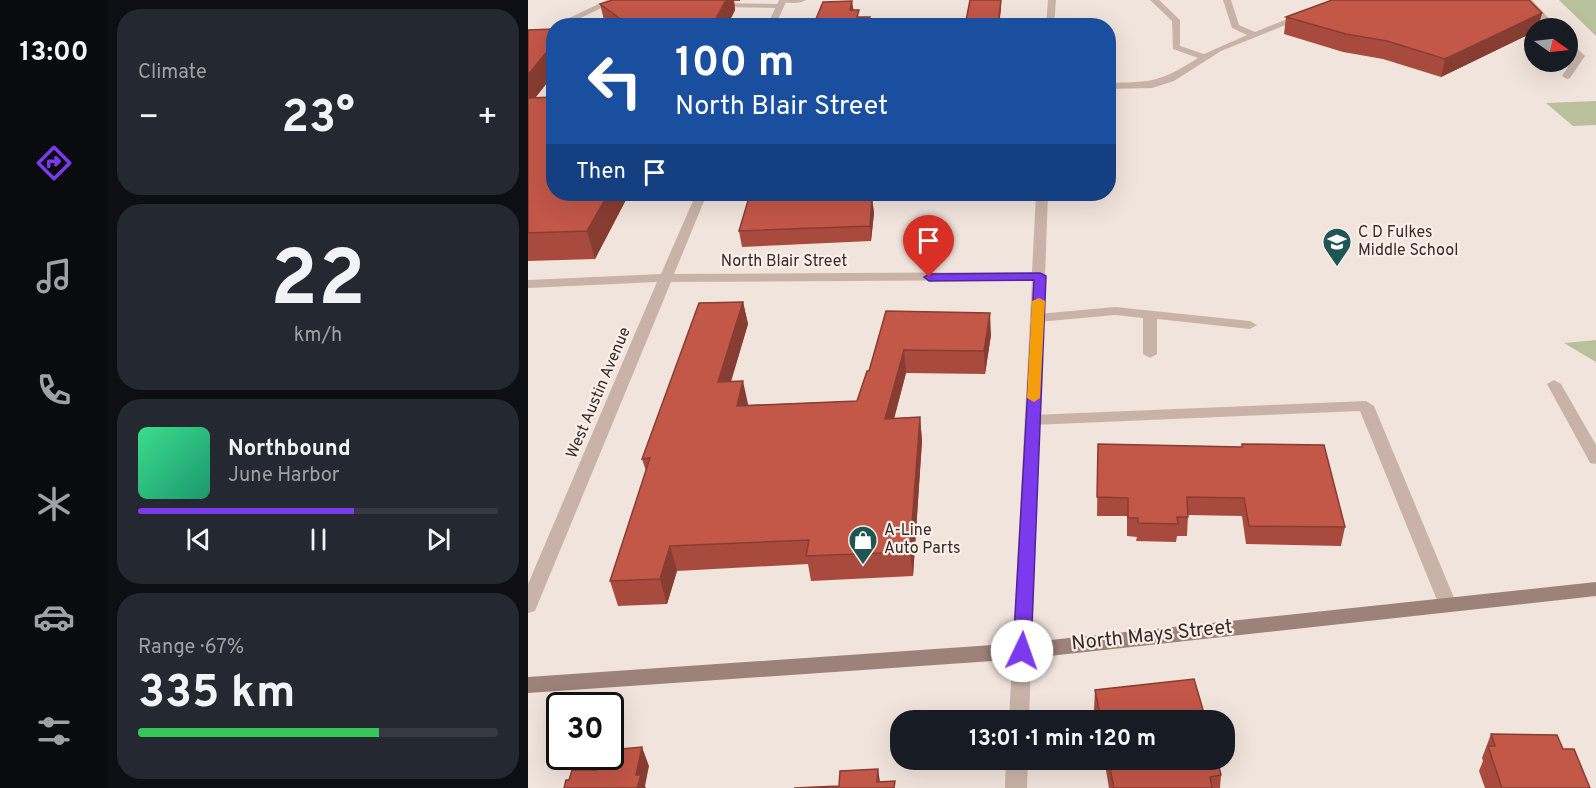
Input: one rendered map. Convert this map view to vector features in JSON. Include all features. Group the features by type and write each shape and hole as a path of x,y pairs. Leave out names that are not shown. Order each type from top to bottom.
{"main road":[{"name":"North Mays Street","path":"528,685 1022,651 1596,589"}],"street":[{"path":"573,18 614,0"},
{"path":"722,5 802,0"},
{"path":"1051,18 1052,0"},
{"path":"1154,0 1176,20 1176,47 1205,57"},
{"path":"1227,0 1235,26 1255,35"},
{"path":"1116,86 1152,86 1171,79 1218,49 1339,2 1338,0"},
{"path":"1527,0 1544,18"},
{"path":"775,18 782,2"},
{"path":"1567,76 1570,72"},
{"name":"West Austin Avenue","path":"528,606 698,201"},
{"path":"1019,710 1042,201"},
{"name":"North Blair Street","path":"528,284 667,278 1040,276"},
{"path":"1038,318 1115,311 1250,325"},
{"path":"1150,315 1150,354"},
{"path":"1554,384 1596,459"},
{"path":"1032,420 1366,406 1448,605"},
{"path":"1016,788 1017,770"}],"green space":[{"path":"1559,0 1596,0 1596,36 1578,18"},
{"path":"1596,101 1596,125 1573,126 1546,103"},
{"path":"1596,340 1596,362 1564,343"}],"building":[{"path":"613,0 726,0 716,18 619,18 600,4"},
{"path":"970,0 1001,0 999,18 967,18"},
{"path":"1332,0 1529,0 1542,13 1531,18 1524,18 1524,22 1445,59 1387,41 1346,34 1286,17"},
{"path":"852,1 850,10 859,10 857,17 870,17 816,18 823,2"},
{"path":"546,29 546,53 528,75 528,30"},
{"path":"546,97 546,201 604,201 587,231 528,233 528,98"},
{"path":"748,201 872,201 870,226 739,231"},
{"path":"743,302 718,382 743,381 737,406 857,401 867,371 869,371 886,311 990,313 984,351 904,350 885,419 920,417 910,552 806,556 809,540 670,546 660,579 610,581 650,458 642,459 699,303"},
{"path":"1098,444 1242,447 1242,444 1324,445 1345,527 1249,526 1244,498 1187,497 1188,517 1177,517 1178,524 1138,523 1138,518 1128,518 1128,498 1097,497"},
{"path":"1194,679 1203,710 1099,710 1095,690"},
{"path":"1491,734 1557,735 1563,749 1574,749 1590,788 1502,788 1488,746 1495,746"},
{"path":"642,747 636,775 641,775 637,788 564,788 572,770 624,770 624,749"},
{"path":"878,769 877,782 895,781 894,788 794,788 839,786 840,771"},
{"path":"1110,770 1220,770 1221,775 1210,777 1212,788 1114,788"}],"slow traffic":[{"path":"1034,398 1039,301"}],"place":[{"name":"C D Fulkes Middle School","path":"1337,268"},
{"name":"A-Line Auto Parts","path":"863,566"}],"route":[{"path":"929,277 1040,276 1022,651"}]}
